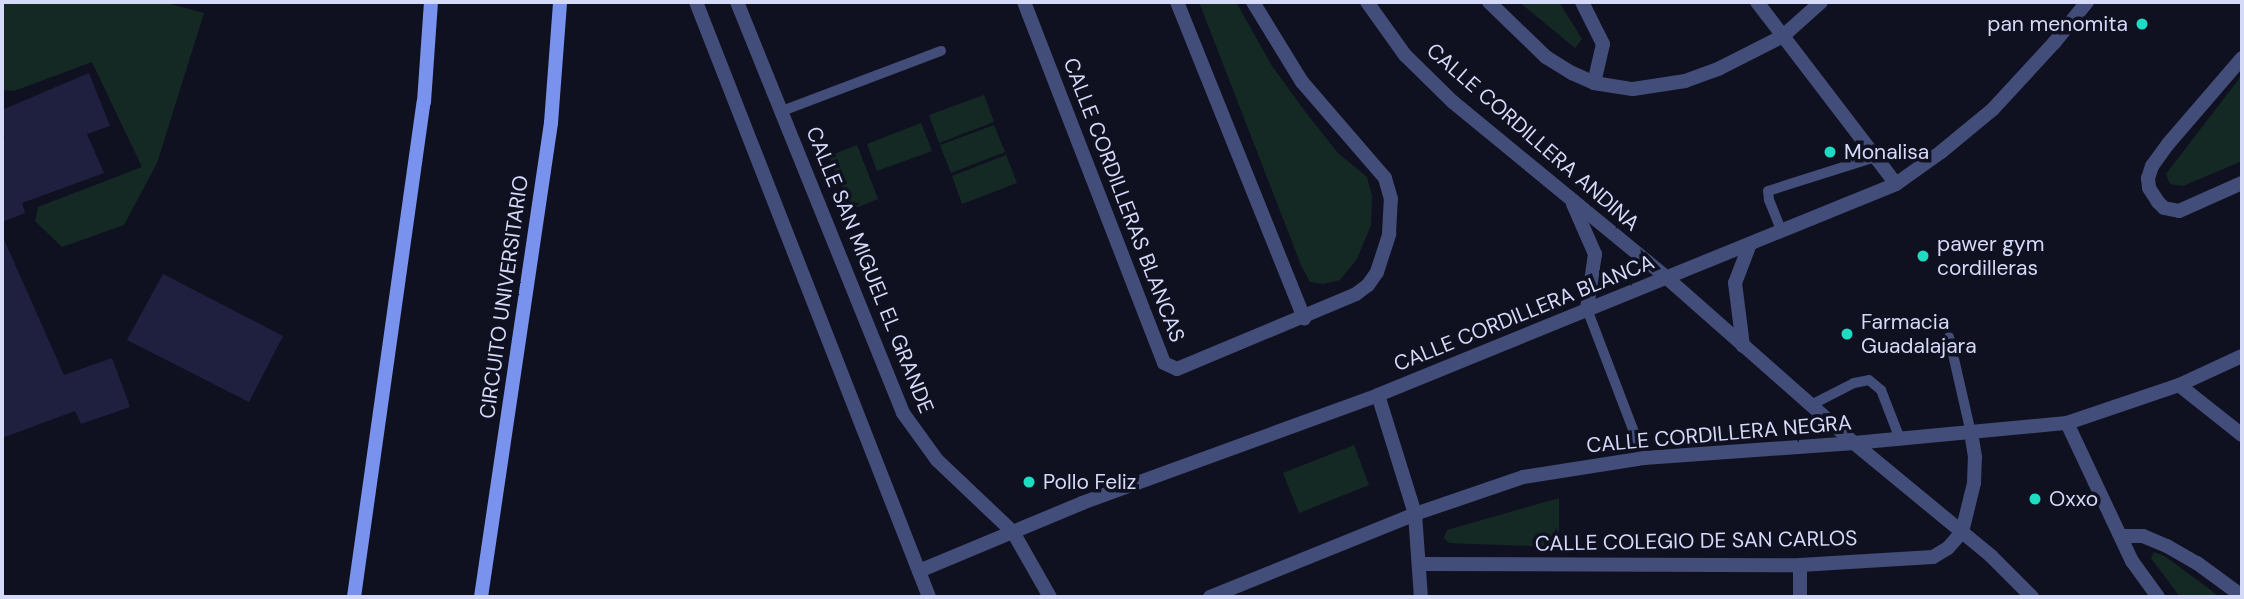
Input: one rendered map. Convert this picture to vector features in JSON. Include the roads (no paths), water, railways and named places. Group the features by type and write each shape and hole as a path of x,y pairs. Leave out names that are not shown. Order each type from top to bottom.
{"main road":[{"path":"354,597 424,102 431,2"},
{"name":"CIRCUITO UNIVERSITARIO","path":"481,597 551,123 560,2"}],"street":[{"path":"696,2 929,597"},
{"name":"CALLE SAN MIGUEL EL GRANDE","path":"737,2 903,413 937,460 1013,532 1050,597"},
{"name":"CALLE CORDILLERAS BLANCAS","path":"1024,2 1164,363 1172,368 1184,368 1356,294 1368,285 1384,253 1391,199 1385,178 1377,165 1302,82 1253,2"},
{"path":"1177,2 1304,318"},
{"name":"CALLE CORDILLERA ANDINA","path":"1367,2 1405,55 1423,74 1667,278 1854,443 1962,532 2032,597"},
{"path":"1489,2 1546,57 1594,83 1633,89 1685,81 1783,36 1821,2"},
{"path":"1582,2 1603,44 1594,83"},
{"path":"1757,2 1896,184"},
{"name":"CALLE CORDILLERA BLANCA","path":"919,571 1082,503 1378,395 1896,184 1941,152 1993,109 2054,43 2080,4"},
{"path":"2242,58 2168,144 2152,166 2148,178 2158,202 2164,208 2179,211 2242,183"},
{"path":"1571,200 1595,254 1587,309"},
{"path":"1743,346 1735,283 1750,244"},
{"name":"CALLE CORDILLERA NEGRA","path":"1210,597 1415,514 1523,477 1644,458 1854,443 2067,423 2179,385 2242,356"},
{"path":"2179,385 2242,435"},
{"path":"1378,395 1415,514 1421,597"},
{"path":"2067,423 2132,561 2158,597"},
{"path":"1962,532 1974,483 1975,457 1971,433"},
{"name":"CALLE COLEGIO DE SAN CARLOS","path":"1420,564 1800,565 1933,557 1948,548 1962,532"},
{"path":"2121,536 2143,536 2167,546 2197,563 2242,596"},
{"path":"1800,565 1800,597"}],"lane":[{"path":"782,111 941,51"},
{"path":"1782,232 1769,200 1769,191 1875,157"},
{"path":"1587,309 1644,458"},
{"path":"1949,337 1971,433"},
{"path":"1811,405 1854,383 1869,380 1881,390 1900,439"}],"place":[{"name":"pan menomita","path":"2142,24"},
{"name":"Monalisa","path":"1830,152"},
{"name":"pawer gym cordilleras","path":"1923,256"},
{"name":"Farmacia Guadalajara","path":"1847,334"},
{"name":"Pollo Feliz","path":"1029,482"},
{"name":"Oxxo","path":"2035,499"}]}
